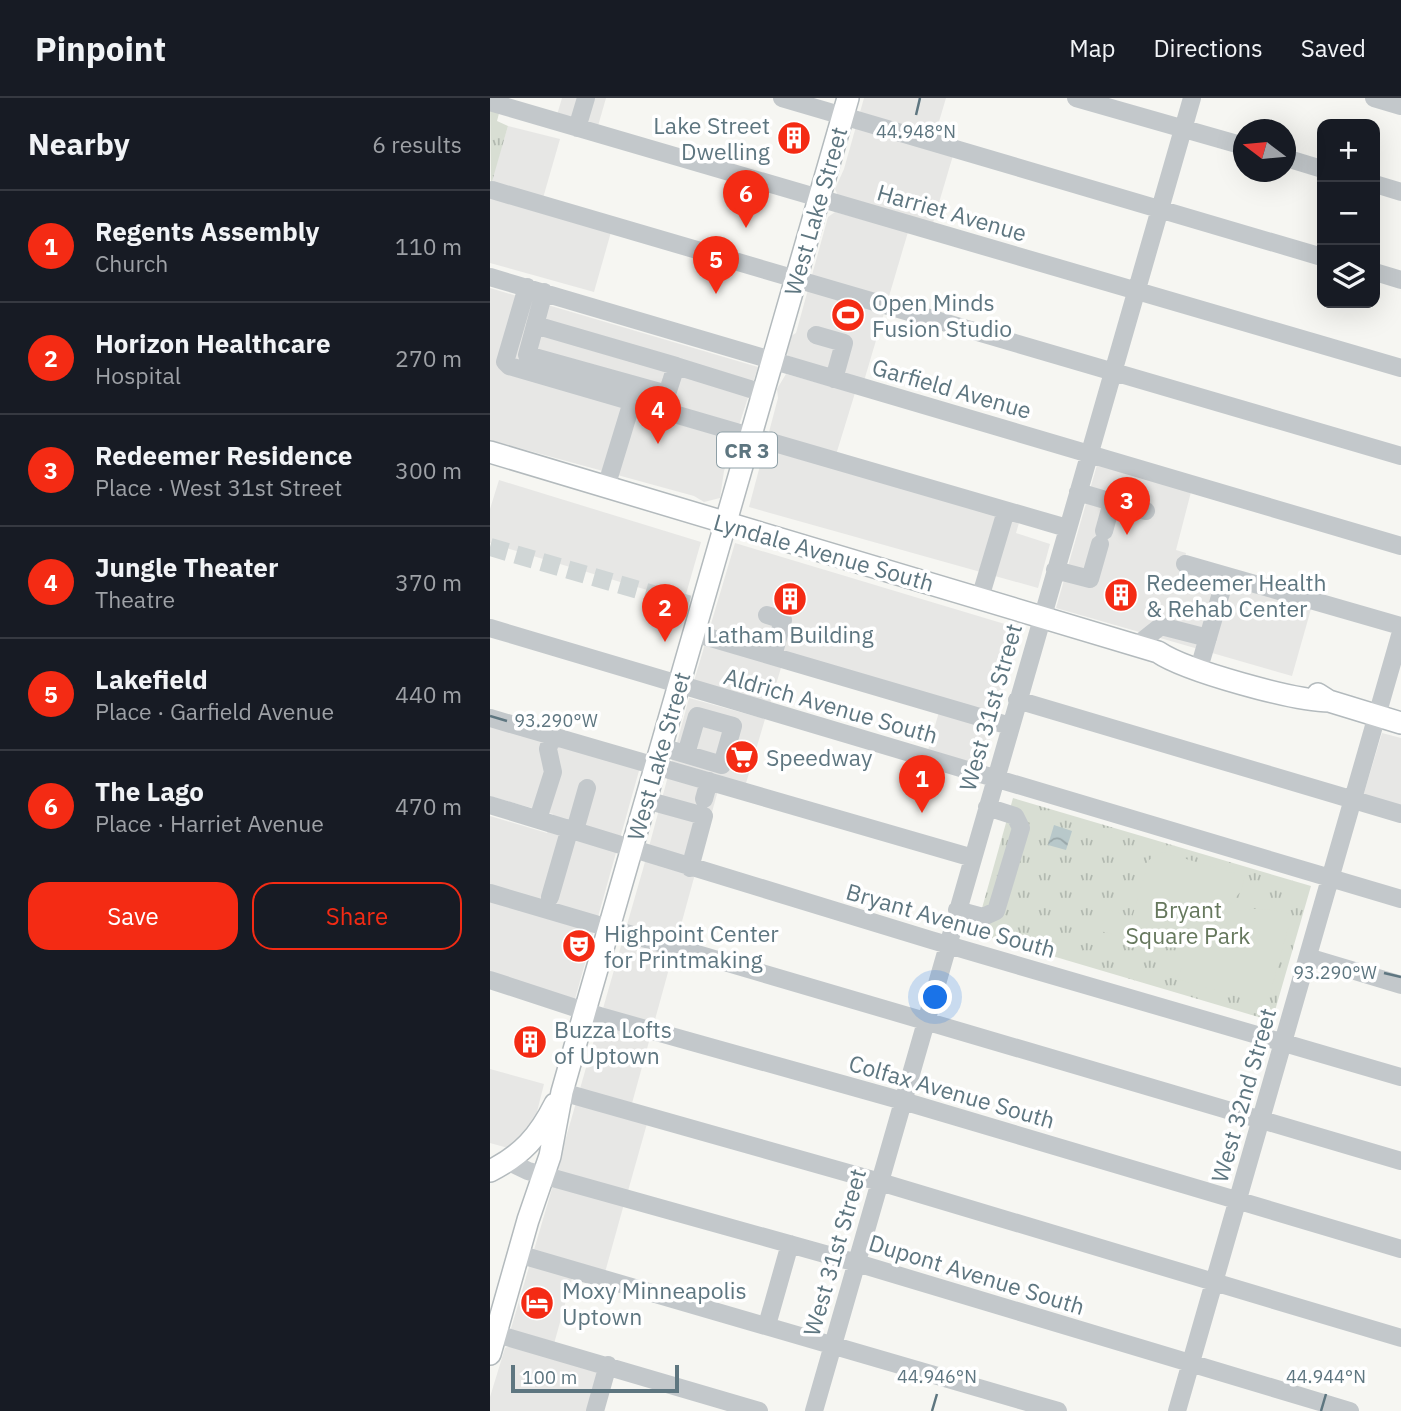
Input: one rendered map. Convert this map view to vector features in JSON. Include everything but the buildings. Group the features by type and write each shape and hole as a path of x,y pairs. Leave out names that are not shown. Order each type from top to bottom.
{"main road":[{"name":"West Lake Street","path":"499,1166 532,1143 562,1092 845,107"},
{"name":"Lyndale Avenue South","path":"490,452 1137,645 1179,663 1300,699 1329,701"},
{"name":"Lyndale Avenue South","path":"1158,652 1205,648 1304,688 1329,701 1401,723"},
{"name":"West Lake Street","path":"492,1340 542,1174 566,1115 562,1092"}],"street":[{"path":"578,128 586,98"},
{"path":"782,98 845,107 1160,210 1317,256"},
{"path":"1076,98 1233,143"},
{"name":"West 31st Street","path":"814,1411 1192,98"},
{"path":"1374,98 1401,106"},
{"name":"Harriet Avenue","path":"496,104 1401,368"},
{"path":"1296,161 1317,167"},
{"path":"1380,186 1401,192"},
{"path":"492,190 1401,456"},
{"path":"1380,274 1401,280"},
{"name":"Garfield Avenue","path":"490,277 1401,545"},
{"path":"535,290 535,325 527,355 751,436 1067,528"},
{"path":"535,290 505,362 509,366 634,393 667,394 676,366"},
{"path":"535,325 763,393"},
{"path":"816,335 844,343 834,379"},
{"path":"606,487 634,393"},
{"path":"1077,492 1146,511"},
{"path":"1055,570 1090,579 1112,502"},
{"path":"980,598 1006,511"},
{"path":"1185,565 1401,626"},
{"path":"1137,645 1161,626 1205,648 1220,620 1226,576"},
{"path":"767,615 783,620 773,656"},
{"name":"Aldrich Avenue South","path":"490,628 1401,899"},
{"name":"West 32nd Street","path":"1177,1411 1401,632"},
{"path":"694,633 1010,726"},
{"path":"715,721 722,698"},
{"path":"1017,700 1401,814"},
{"path":"490,718 552,736 658,756 685,754 722,765 733,726 696,716 685,754"},
{"path":"538,819 552,772 548,749 552,736"},
{"path":"658,756 709,781 973,858"},
{"path":"704,799 709,781"},
{"path":"551,897 587,788"},
{"path":"646,800 704,816 690,868"},
{"name":"Bryant Avenue South","path":"490,805 633,847 650,856 690,868 1401,1077"},
{"path":"957,910 983,918 996,911 1021,828 1015,816 987,807"},
{"path":"490,893 1401,1161"},
{"path":"1308,957 1401,985"},
{"name":"Colfax Avenue South","path":"490,981 584,1011 903,1101 1401,1249"},
{"path":"562,1092 880,1182 1401,1338"},
{"name":"Dupont Avenue South","path":"499,1166 542,1174 857,1263 1350,1411"},
{"path":"767,1325 790,1244"},
{"path":"518,1254 1058,1411"},
{"path":"492,1340 608,1365 759,1411"},
{"path":"595,1411 608,1365"}],"shaded area":[{"path":"562,98 606,98 598,126 557,115"},
{"path":"864,98 946,98 932,145 954,152 933,223 838,196 835,189 844,169"},
{"path":"508,126 560,139 541,205 613,225 594,292 490,263 490,185"},
{"path":"835,212 908,232 864,381 788,356 786,352 791,336 796,333 828,217"},
{"path":"490,288 758,367 724,471 720,498 704,502 694,496 490,440"},
{"path":"786,374 855,393 835,458 1021,516 1016,533 1050,544 1038,588 749,507 778,398 777,389"},
{"path":"1097,465 1191,492 1176,550 1186,553 1184,565 1313,602 1292,676 1056,608"},
{"path":"499,480 701,542 684,601 490,543 490,509"},
{"path":"735,543 1018,628 983,766 928,750 941,705 784,658 770,704 694,681"},
{"path":"689,698 765,719 744,790 720,783 631,1107 650,1113 628,1191 553,1171 565,1141"},
{"path":"490,715 642,760 575,999 490,974 490,816 547,833 553,814 490,796"},
{"path":"1382,733 1401,738 1401,815 1361,803"},
{"path":"490,1069 544,1084 535,1120 508,1148 490,1143"},
{"path":"553,1185 624,1204 604,1276 575,1268 554,1344 510,1332"},
{"path":"510,1346 601,1373 590,1411 490,1411 490,1397 505,1348"}],"green space":[{"path":"490,98 503,98 497,121 508,126 491,185"},
{"name":"Bryant Square Park","path":"1013,798 1311,886 1272,1021 975,933"},
{"path":"1162,852 1245,876 1241,891 1220,917 1256,909 1292,914 1270,994 1256,1002 1177,979 1194,938 1160,946 1125,942 1149,860"},
{"path":"1106,909 1125,915 1119,936 1100,931"}],"water":[{"path":"1054,825 1072,831 1066,850 1048,845"}],"tunnel":[{"path":"490,547 701,608"}],"place":[{"name":"Lake Street Dwelling","path":"794,138"},
{"name":"The Lago","path":"746,228"},
{"name":"Lakefield","path":"716,294"},
{"name":"Open Minds Fusion Studio","path":"848,315"},
{"name":"Jungle Theater","path":"658,444"},
{"name":"Redeemer Residence","path":"1127,535"},
{"name":"Redeemer Health & Rehab Center","path":"1121,595"},
{"name":"Latham Building","path":"790,599"},
{"name":"Horizon Healthcare","path":"665,642"},
{"name":"Speedway","path":"742,757"},
{"name":"Regents Assembly","path":"922,813"},
{"name":"Highpoint Center for Printmaking","path":"579,946"},
{"name":"Buzza Lofts of Uptown","path":"530,1042"},
{"name":"Moxy Minneapolis Uptown","path":"537,1303"}]}
